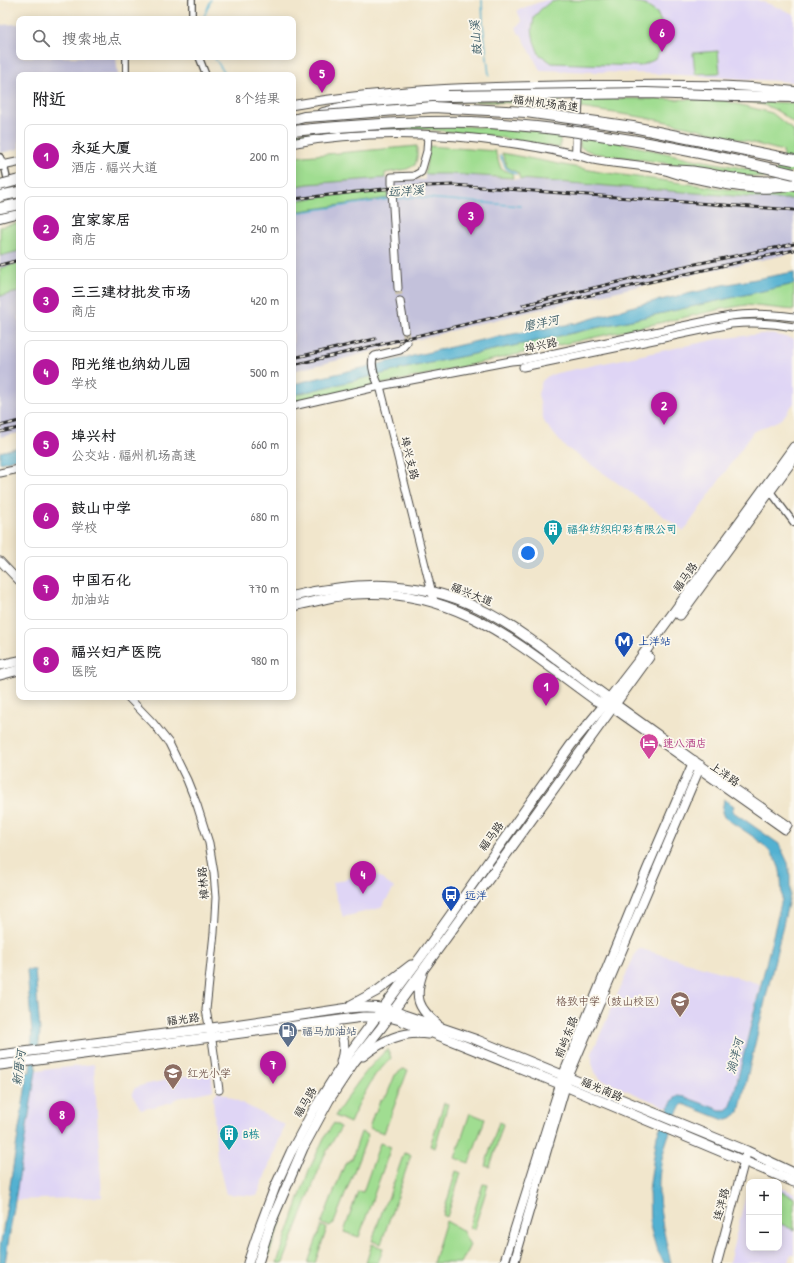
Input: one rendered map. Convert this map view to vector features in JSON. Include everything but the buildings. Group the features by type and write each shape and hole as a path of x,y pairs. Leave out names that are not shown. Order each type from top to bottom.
{"highway":[{"path":"304,118 361,104 448,96 638,93 794,98"},
{"name":"福州机场高速","path":"296,119 433,107 526,112 632,127 794,160"},
{"path":"296,131 336,126 432,122 470,122 515,125 624,138 721,157 794,174"},
{"path":"0,185 16,181"},
{"path":"0,196 16,193"},
{"path":"0,208 16,205"}],"main road":[{"path":"296,105 362,96 480,87 705,84 794,91"},
{"path":"576,154 579,85"},
{"path":"296,143 371,136 428,135 486,139 576,154 590,159 660,169 692,171 748,181 779,182 794,178"},
{"path":"2,166 16,163"},
{"path":"660,169 692,178 746,188 779,189 794,186"},
{"path":"0,218 16,214"},
{"name":"福马路","path":"258,1263 270,1225 303,1148 326,1106 354,1062 424,968 639,660 794,447"},
{"name":"福马路","path":"248,1263 260,1227 284,1168 312,1110 349,1054 420,958 571,744 610,703 794,458"},
{"name":"福兴大道","path":"296,595 333,588 373,585 404,586 432,592 467,603 491,614 531,641 610,703"},
{"name":"福兴大道","path":"296,605 355,594 406,596 434,601 457,610 501,632 595,700 610,703"},
{"path":"0,665 16,662"},
{"path":"0,675 16,671"},
{"name":"前屿东路","path":"504,1263 564,1081 693,762"},
{"name":"前屿东路","path":"514,1263 564,1081 628,939 700,767"},
{"path":"336,1010 359,1001 377,991 420,958"},
{"path":"424,968 420,979 417,998 426,1014 439,1031"},
{"name":"福光路","path":"1,1066 138,1046 336,1010 368,1006 383,1008 391,1013"},
{"name":"福光路","path":"0,1055 42,1049 304,1025 363,1017 377,1017 391,1013"},
{"name":"福光南路","path":"391,1013 564,1081 672,1126 747,1151 794,1173"},
{"path":"304,1025 330,1026 335,1028 342,1035 345,1048 337,1073"},
{"path":"354,1062 378,1045 399,1036 439,1031"},
{"name":"福光南路","path":"672,1126 744,1161 794,1182"},
{"name":"连洋路","path":"717,1263 747,1151"}],"street":[{"path":"192,0 192,16"},
{"path":"126,60 126,72"},
{"path":"200,60 205,72"},
{"path":"398,288 392,184 421,172 427,151 428,135"},
{"path":"0,157 16,211"},
{"path":"400,301 406,330"},
{"name":"埠兴路","path":"522,364 730,316 765,314 794,317"},
{"name":"埠兴路","path":"296,405 379,386 511,361 522,364 730,324 745,322 771,323 794,327"},
{"name":"埠兴支路","path":"407,342 400,350 375,356 372,363 434,601"},
{"path":"0,473 16,470"},
{"path":"770,491 794,524"},
{"path":"0,561 16,578"},
{"name":"樟林路","path":"131,700 163,734 172,748 188,780 209,843 216,897 206,1015 218,1090"},
{"name":"上洋路","path":"610,703 787,828"}],"shaded area":[{"path":"546,0 757,0 794,14 794,82 664,74 540,70 516,27 522,22 517,10"},
{"path":"16,24 16,60 116,60 118,72 16,72 16,150 0,153 0,25"},
{"path":"425,174 450,174 771,199 794,199 794,253 652,283 473,325 296,370 296,186 308,184 385,178 389,181 397,179 425,180"},
{"path":"16,252 16,434 0,437 0,256"},
{"path":"761,334 777,335 794,339 794,403 782,419 753,432 684,531 564,446 544,422 538,394 542,381 548,376 718,339"},
{"path":"365,873 378,876 394,888 381,908 343,917 332,883"},
{"name":"格致中学（鼓山校区）","path":"639,949 760,984 731,1106 728,1109 715,1109 682,1096 679,1096 668,1108 600,1079 595,1072 592,1063 592,1053 636,952"},
{"path":"94,1064 102,1197 15,1200 36,1071"},
{"name":"红光小学","path":"211,1071 213,1090 210,1091 178,1098 172,1102 141,1110 133,1095 133,1090 135,1088 143,1085"},
{"path":"218,1091 285,1125 257,1196 226,1194 217,1158 213,1097"},
{"path":"782,1188 794,1193 794,1254 791,1254 789,1263 729,1263 746,1195 746,1251 782,1251"}],"green space":[{"path":"561,0 631,1 645,5 657,13 663,26 665,44 654,60 640,66 552,63 539,54 534,41 532,29 534,18 540,10 550,2"},
{"path":"718,51 720,73 695,74 693,53"},
{"path":"581,98 727,100 729,102 772,113 793,130 794,170 783,176 770,178 715,173 659,162 593,153 580,147 580,134 688,158 774,174 783,162 783,151 672,123 580,108"},
{"path":"560,99 559,106 498,102 435,101"},
{"path":"736,101 794,103 794,124 781,113 768,106"},
{"path":"428,124 560,132 560,148 486,135 423,129 358,131 296,138 296,133"},
{"path":"417,146 417,158 415,165 407,169 385,173 385,178 308,184 296,186 296,157"},
{"path":"429,146 495,151 501,169 512,173 513,178 425,174"},
{"path":"502,153 600,172 748,192 775,190 794,186 794,199 771,199 520,179 518,173 507,167"},
{"path":"388,191 388,198 296,212 296,201 326,196"},
{"path":"16,224 16,252 0,256 0,227"},
{"path":"16,264 16,293 0,296 0,268"},
{"path":"794,284 794,310 746,305 722,309 296,403 296,394 411,367"},
{"path":"388,1049 391,1058 375,1075 359,1103 350,1123 335,1116 366,1072"},
{"path":"403,1069 408,1070 384,1133 369,1128 380,1101 387,1095 395,1075"},
{"path":"444,1103 448,1104 435,1148 430,1146"},
{"path":"470,1113 485,1119 469,1163 455,1158"},
{"path":"499,1122 503,1124 490,1167 485,1166"},
{"path":"334,1123 341,1127 324,1156 283,1263 277,1263 309,1170 324,1138"},
{"path":"361,1132 368,1135 334,1223 329,1226 321,1224 345,1164 352,1159"},
{"path":"380,1143 391,1147 359,1237 344,1232 358,1191 363,1192"},
{"path":"404,1153 411,1155 381,1244 372,1241"},
{"path":"456,1171 461,1173 447,1217 443,1215"},
{"path":"483,1184 488,1185 474,1229 469,1228"},
{"path":"290,1192 289,1199 266,1263 262,1263 284,1203"},
{"path":"782,1192 794,1197 794,1230 782,1224"},
{"path":"446,1221 462,1230 470,1245 461,1263 433,1263"},
{"path":"321,1226 327,1228 315,1263 308,1263"},
{"path":"372,1244 383,1248 378,1263 366,1263"}],"water":[{"path":"794,272 794,284 411,367 296,394 296,383 490,338 577,323 638,305 718,286"},
{"path":"16,448 16,459 0,463 0,452"},
{"path":"724,799 734,806 732,811 779,844 788,863 790,895 739,1112 731,1118 724,1120 683,1104 674,1119 665,1147 659,1180 660,1212 671,1263 664,1263 656,1248 650,1226 649,1190 657,1135 671,1103 679,1096 720,1110 726,1110 731,1106 782,899 780,871 775,859 763,844 724,817 722,812"},
{"path":"27,970 35,970 40,1032 36,1071 5,1263 0,1263 0,1249 27,1078 24,1073 30,1072 32,1035"}],"waterway":[{"name":"远洋溪","path":"204,16 211,0"},
{"name":"鼓山溪","path":"482,0 483,24 489,75"},
{"name":"远洋溪","path":"216,60 224,72"},
{"path":"500,155 506,168 516,174"},
{"name":"远洋溪","path":"396,199 415,197 521,206"},
{"name":"远洋溪","path":"296,213 390,199"}],"tunnel":[{"path":"398,288 400,301"},
{"path":"405,330 407,342"}],"railway":[{"path":"296,199 402,187 453,185 794,210"},
{"path":"523,305 676,268 794,244"},
{"path":"296,364 555,303 794,250"},
{"path":"0,265 16,261"},
{"path":"296,357 375,339"},
{"path":"0,426 16,422"},
{"path":"0,432 16,429"}],"place":[{"name":"鼓山中学","path":"662,52"},
{"name":"埠兴村","path":"322,93"},
{"name":"三三建材批发市场","path":"471,235"},
{"name":"宜家家居","path":"664,425"},
{"name":"福华纺织印彩有限公司","path":"553,546"},
{"name":"上洋站","path":"624,658"},
{"name":"永延大厦","path":"546,706"},
{"name":"速八酒店","path":"649,760"},
{"name":"阳光维也纳幼儿园","path":"363,894"},
{"name":"远洋","path":"451,912"},
{"name":"格致中学（鼓山校区）","path":"680,1018"},
{"name":"福马加油站","path":"288,1048"},
{"name":"中国石化","path":"273,1084"},
{"name":"红光小学","path":"173,1090"},
{"name":"福兴妇产医院","path":"62,1134"},
{"name":"B栋","path":"229,1151"}],"water label":[{"name":"磨洋河","path":"541,323"},
{"name":"淌洋河","path":"735,1056"},
{"name":"新厝河","path":"19,1068"}]}
